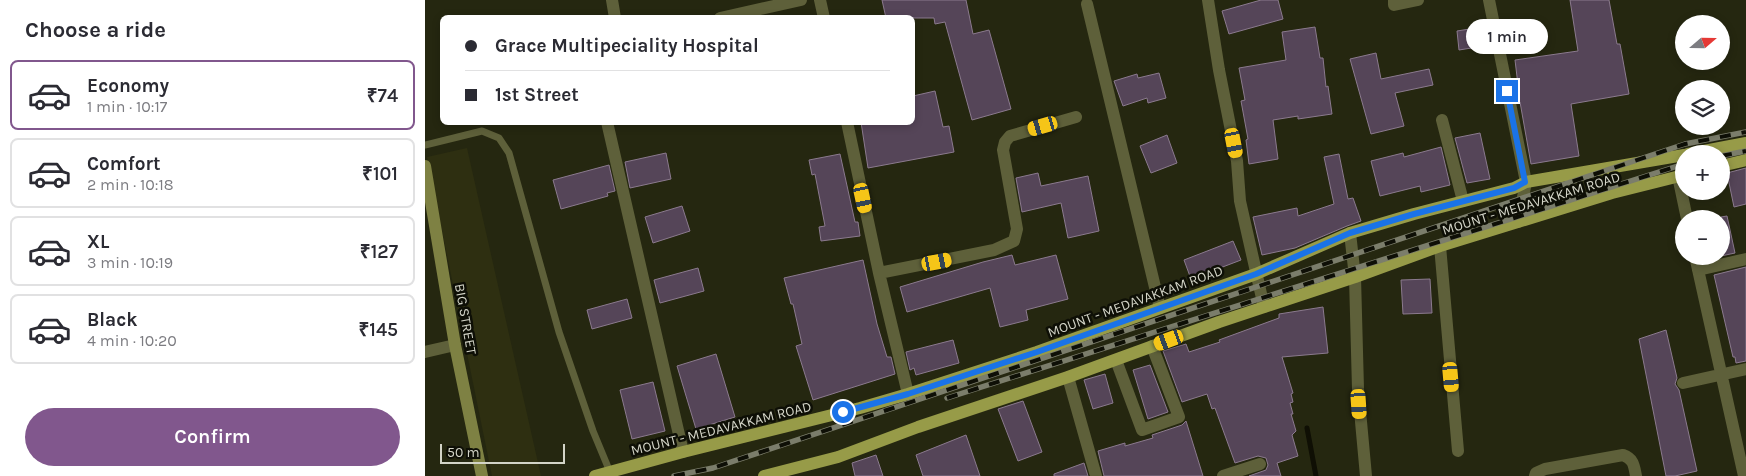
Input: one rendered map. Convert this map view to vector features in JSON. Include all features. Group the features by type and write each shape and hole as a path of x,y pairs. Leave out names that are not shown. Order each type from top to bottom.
{"main road":[{"path":"1730,146 1746,143"},
{"name":"MOUNT - MEDAVAKKAM ROAD","path":"595,476 908,394 1037,352 1256,274 1350,233 1514,188 1525,182 1675,157"},
{"path":"1730,164 1746,160"},
{"name":"MOUNT - MEDAVAKKAM ROAD","path":"763,476 784,473 838,457 918,427 1116,360 1440,246 1612,193 1675,177"}],"street":[{"path":"612,0 614,15"},
{"path":"734,15 801,0"},
{"path":"820,0 823,15"},
{"path":"1208,0 1219,70 1237,161 1240,202 1265,308"},
{"path":"1393,0 1394,5 1418,0"},
{"path":"1489,0 1525,182 1518,222"},
{"path":"1087,4 1160,308"},
{"path":"879,273 994,250 1014,241 1017,229 1003,150 1005,142 1010,136 1076,117"},
{"path":"1442,120 1463,201"},
{"path":"608,125 683,452"},
{"path":"848,125 879,273 908,394"},
{"name":"BIG STREET","path":"425,166 455,345 482,476"},
{"path":"1350,233 1355,277 1358,389 1365,476"},
{"path":"1440,246 1458,451"},
{"path":"1699,270 1746,259"},
{"path":"1698,265 1744,476"},
{"path":"425,352 455,345"},
{"path":"1116,360 1141,430 1179,417 1152,346"},
{"path":"1683,383 1746,369"},
{"path":"1068,376 1095,476"},
{"path":"1535,476 1536,473 1545,469 1623,455 1630,457 1637,476"},
{"path":"1223,476 1260,464"}],"lane":[{"path":"425,145 482,130 499,138 509,153 559,332 593,431 610,472"}],"shaded area":[{"path":"467,148 541,476 492,476 427,157"}],"building":[{"path":"882,0 966,0 973,34 989,30 1011,109 972,120 945,22 935,24 934,18 915,18 915,15 885,15"},
{"path":"1261,0 1278,0 1283,19 1229,34 1222,11"},
{"path":"1570,0 1609,0 1617,44 1620,44 1629,94 1571,104 1579,156 1531,164 1520,102 1518,102 1515,85 1518,85 1515,60 1578,51"},
{"path":"1315,27 1320,58 1323,58 1326,87 1328,86 1332,114 1298,119 1298,116 1273,120 1278,159 1249,164 1246,140 1248,139 1241,101 1245,100 1239,68 1286,60 1282,32"},
{"path":"1482,27 1484,46 1459,50 1457,31"},
{"path":"1376,53 1381,79 1429,69 1433,85 1395,93 1404,126 1371,134 1350,59"},
{"path":"1159,73 1166,98 1148,103 1147,98 1123,106 1114,81 1137,74 1138,78"},
{"path":"935,91 943,127 949,126 954,152 868,168 861,125 915,125 915,96"},
{"path":"1480,133 1490,179 1467,183 1455,138"},
{"path":"1167,135 1177,163 1151,173 1140,146"},
{"path":"1441,147 1450,185 1421,192 1420,186 1380,196 1371,161 1403,153 1404,157"},
{"path":"666,153 671,179 630,188 625,162"},
{"path":"840,154 855,222 858,222 860,236 821,241 819,227 825,226 815,174 812,175 809,160"},
{"path":"1339,154 1348,199 1353,198 1361,221 1295,248 1262,255 1253,217 1297,208 1298,216 1334,204 1324,157"},
{"path":"609,165 615,191 607,193 608,196 561,209 553,180"},
{"path":"1746,168 1746,204 1734,207 1730,188 1730,172"},
{"path":"1038,173 1041,186 1088,176 1099,231 1068,238 1061,203 1022,212 1016,178"},
{"path":"682,206 690,231 653,243 645,217"},
{"path":"1730,230 1735,253 1730,254"},
{"path":"1233,241 1241,260 1191,279 1184,260"},
{"path":"1012,255 1015,265 1056,255 1068,299 1026,310 1028,320 1000,327 990,288 907,312 900,287"},
{"path":"863,260 877,324 887,357 891,357 895,374 813,400 796,346 802,344 793,304 791,304 784,278"},
{"path":"1746,267 1746,361 1736,363 1714,275"},
{"path":"698,268 704,291 660,303 654,280"},
{"path":"1430,279 1432,313 1403,314 1401,280"},
{"path":"627,299 632,318 592,329 587,310"},
{"path":"1323,307 1328,353 1282,357 1293,393 1291,394 1293,402 1290,403 1296,431 1292,435 1298,456 1277,463 1281,476 1249,476 1266,470 1268,465 1266,458 1258,456 1235,463 1215,408 1212,409 1207,394 1182,402 1163,351 1186,344 1189,352 1220,342 1219,340 1279,318 1279,314"},
{"path":"1666,330 1677,378 1675,384 1679,390 1697,471 1675,476 1666,476 1639,339"},
{"path":"953,340 959,363 916,375 914,368 910,370 906,352"},
{"path":"716,354 735,417 696,429 677,366"},
{"path":"1150,365 1168,412 1148,419 1133,370"},
{"path":"1105,374 1113,403 1093,409 1084,380"},
{"path":"653,382 665,431 632,439 620,390"},
{"path":"1023,401 1042,452 1018,461 998,409"},
{"path":"1186,421 1203,476 1104,476 1098,451 1125,443 1125,446 1153,438 1152,435 1182,425"},
{"path":"966,435 980,476 923,476 916,455"},
{"path":"876,455 883,476 855,476 852,463"},
{"path":"1084,463 1088,476 1054,476 1054,474"}],"waterway":[{"path":"1307,428 1316,476"}],"railway":[{"path":"674,476 713,468 1685,144 1746,132"},
{"path":"1730,154 1746,151"},
{"path":"947,398 1675,167"}],"route":[{"path":"843,412 908,394 1037,352 1256,274 1350,233 1514,188 1525,182 1507,91"}]}
